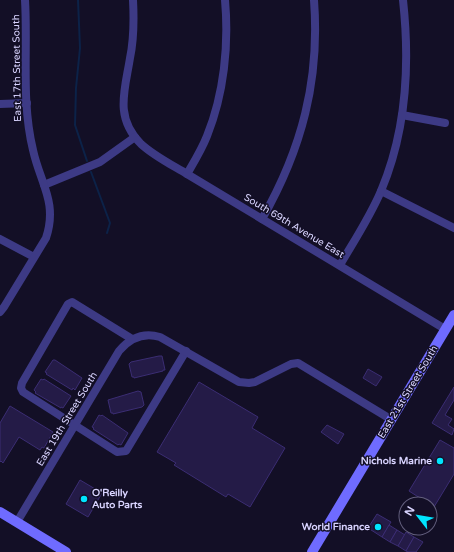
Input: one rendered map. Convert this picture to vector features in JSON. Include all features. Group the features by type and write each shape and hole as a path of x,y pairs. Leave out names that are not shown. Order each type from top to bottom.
{"main road":[{"name":"East 21st Street South","path":"312,552 454,316"},
{"path":"0,512 66,552"}],"street":[{"name":"East 17th Street South","path":"0,312 46,238 50,226 49,200 33,150 28,124 25,0"},
{"path":"44,185 100,162 135,137 129,128 125,117 122,100 133,39 134,0"},
{"path":"187,174 207,136 221,87 226,41 225,0"},
{"path":"262,219 278,192 286,174 306,113 314,61 314,0"},
{"path":"340,265 364,226 381,191 393,156 402,114 406,65 406,33 403,0"},
{"path":"0,104 27,103"},
{"path":"402,114 445,123"},
{"name":"South 69th Avenue East","path":"135,137 144,146 187,174 445,329"},
{"path":"381,191 454,228"},
{"path":"0,239 34,257"},
{"path":"186,351 126,451 117,452 22,392 21,388 22,383 68,304 72,302 132,338 142,335 154,335 160,337 186,351 239,382 249,383 263,379 291,364 298,364 392,420"},
{"name":"East 19th Street South","path":"17,522 119,352 132,338"}],"building":[{"path":"162,356 165,370 134,378 132,377 129,364 131,362"},
{"path":"53,360 82,378 75,390 73,388 72,390 46,374 47,373 45,372"},
{"path":"368,369 382,377 376,386 363,378"},
{"path":"41,379 44,379 71,396 63,408 35,393 36,392 34,390"},
{"path":"199,382 258,417 252,428 285,448 250,507 228,494 226,497 174,465 176,463 157,452"},
{"path":"454,387 454,400 445,415 452,419 448,425 454,429 452,435 432,423"},
{"path":"138,391 141,392 144,405 142,407 113,414 111,413 108,400"},
{"path":"10,406 53,432 44,448 42,447 40,450 19,437 3,463 1,461 0,462 0,423"},
{"path":"99,415 102,415 128,433 121,445 118,445 93,429 94,428 92,427"},
{"path":"327,425 344,434 338,444 321,432"},
{"name":"Nichols Marine","path":"440,440 454,448 454,474 438,500 438,496 417,496 409,491"},
{"name":"O'Reilly Auto Parts","path":"80,480 102,493 88,517 66,504"},
{"name":"World Finance","path":"377,514 391,522 382,537 368,528"},
{"path":"389,525 397,530 390,542 382,537"},
{"path":"397,530 398,536 404,536 398,546 390,542"},
{"path":"404,536 414,537 406,551 398,546"},
{"path":"414,537 423,542 416,552 408,552 406,551"}],"waterway":[{"path":"78,0 80,48 76,88 75,125 87,161"},
{"path":"91,172 110,223 107,233"}],"place":[{"name":"Nichols Marine","path":"440,461"},
{"name":"O'Reilly Auto Parts","path":"84,499"},
{"name":"World Finance","path":"378,527"}]}
